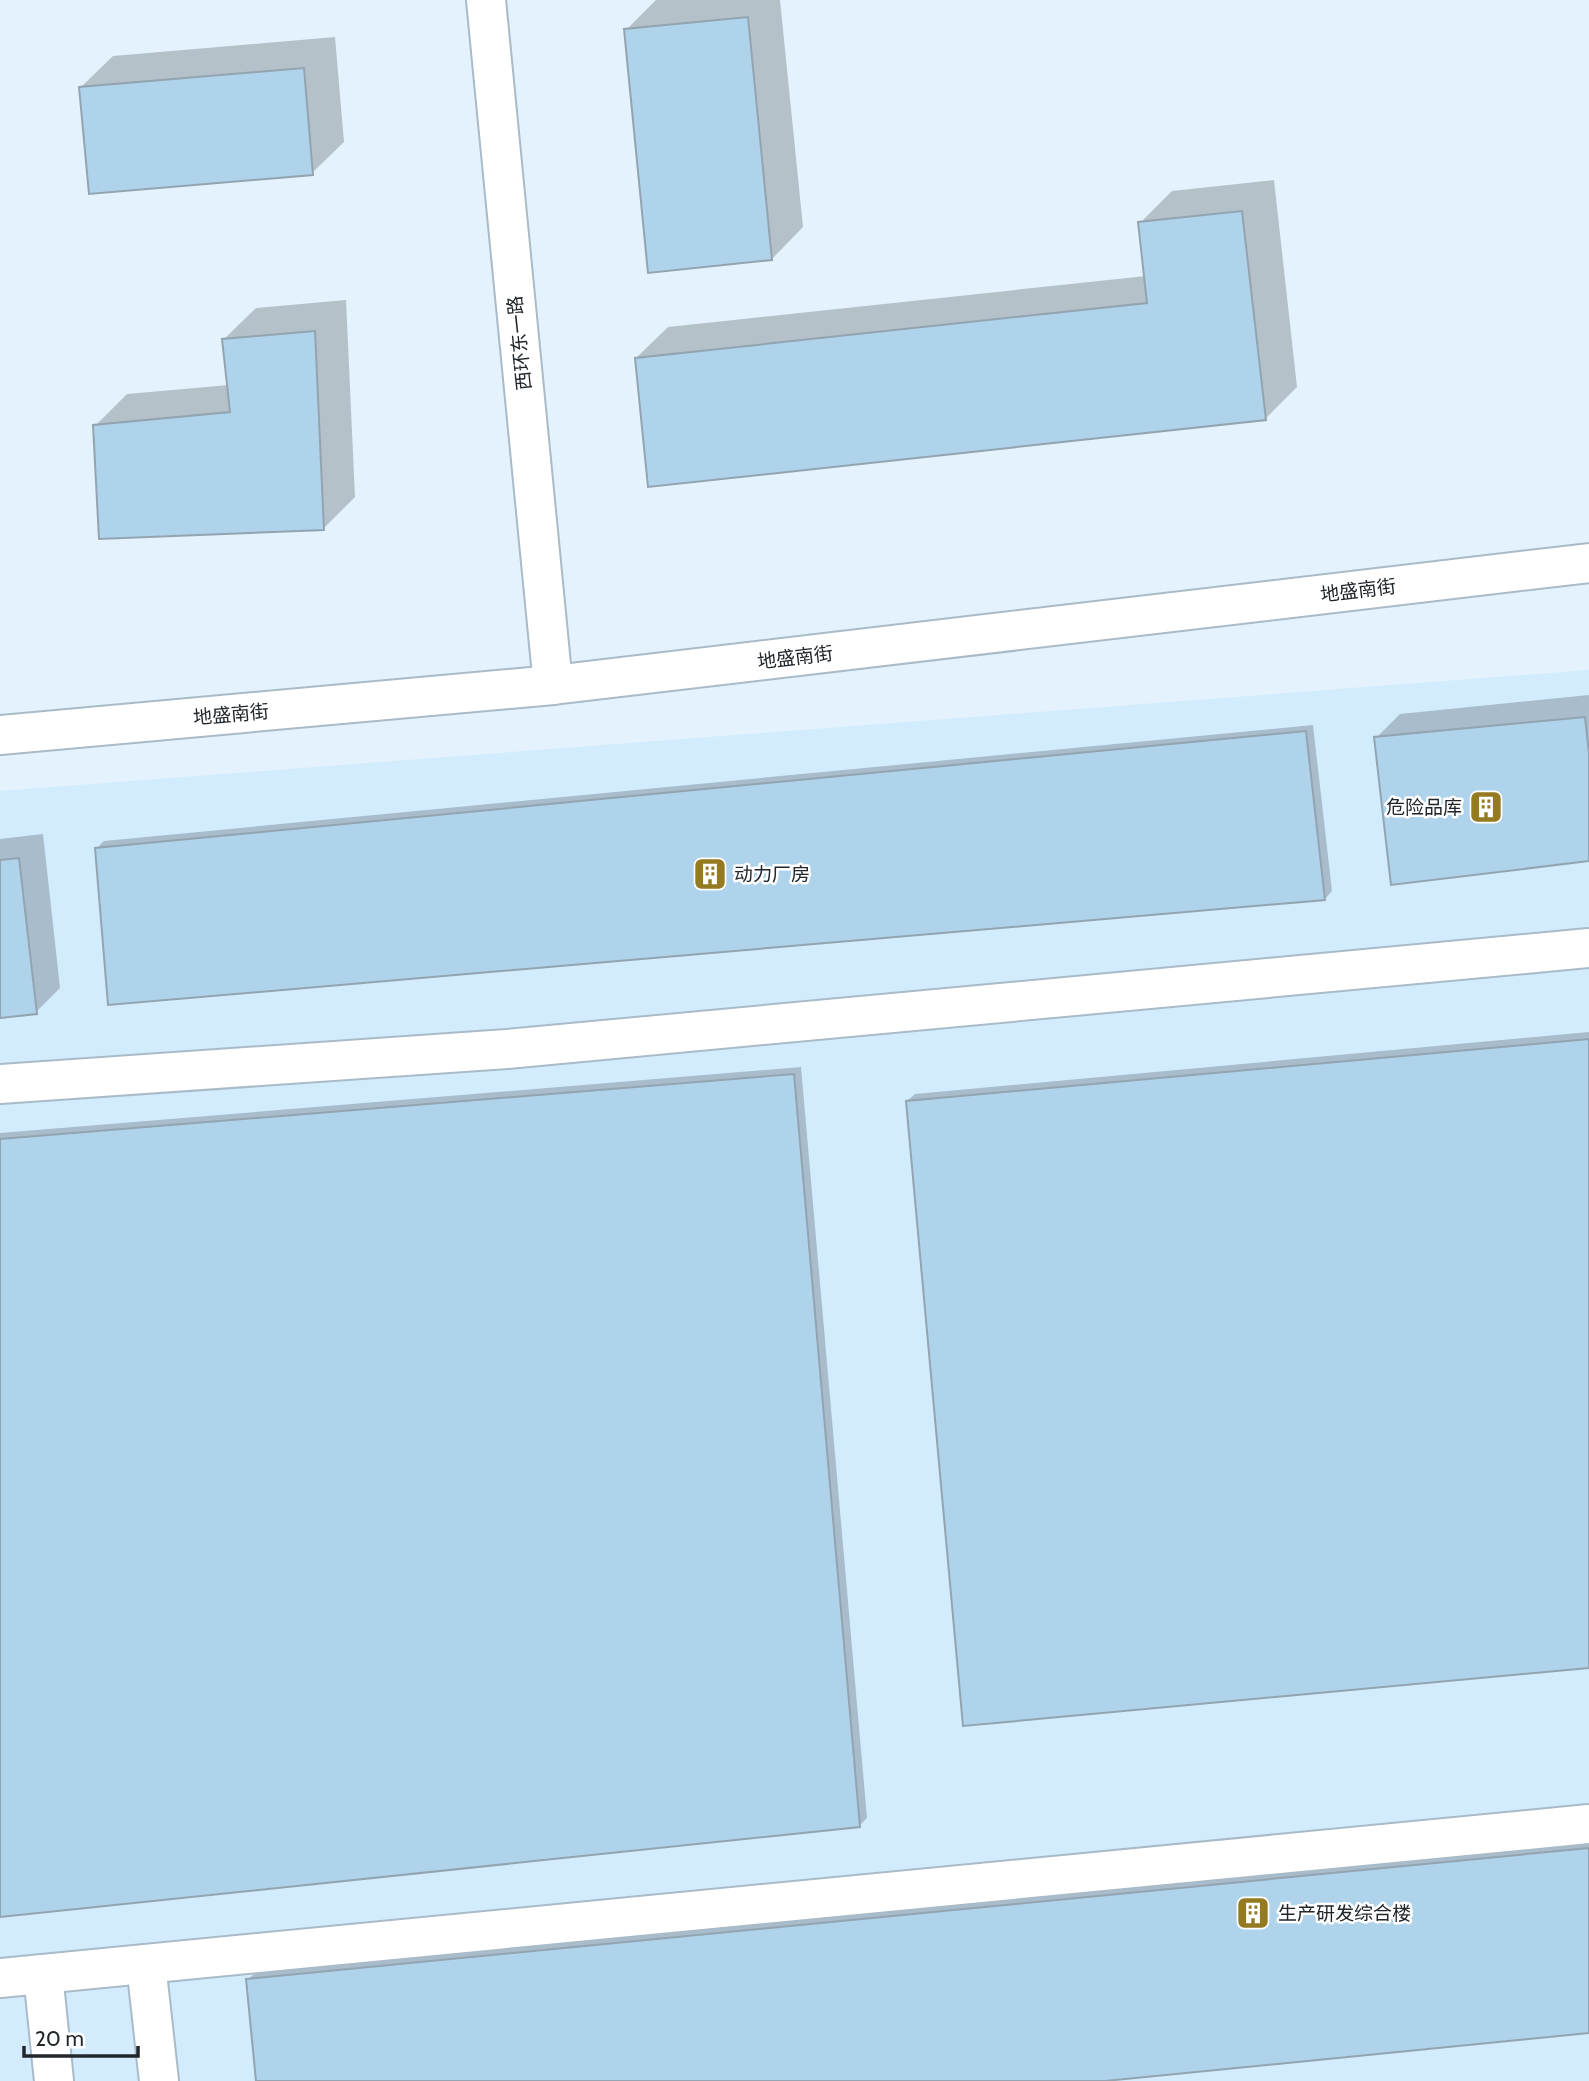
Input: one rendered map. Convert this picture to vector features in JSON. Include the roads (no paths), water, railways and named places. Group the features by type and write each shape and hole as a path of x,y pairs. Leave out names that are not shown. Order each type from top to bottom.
{"street":[{"name":"西环东一路","path":"486,0 553,685"},
{"name":"地盛南街","path":"0,736 553,685 1589,563"},
{"path":"0,1084 507,1049 1589,948"},
{"path":"0,1978 1589,1824"},
{"path":"146,1964 159,2081"},
{"path":"43,1974 54,2081"}],"place":[{"name":"危险品库","path":"1486,807"},
{"name":"动力厂房","path":"710,874"},
{"name":"生产研发综合楼","path":"1253,1913"}]}
